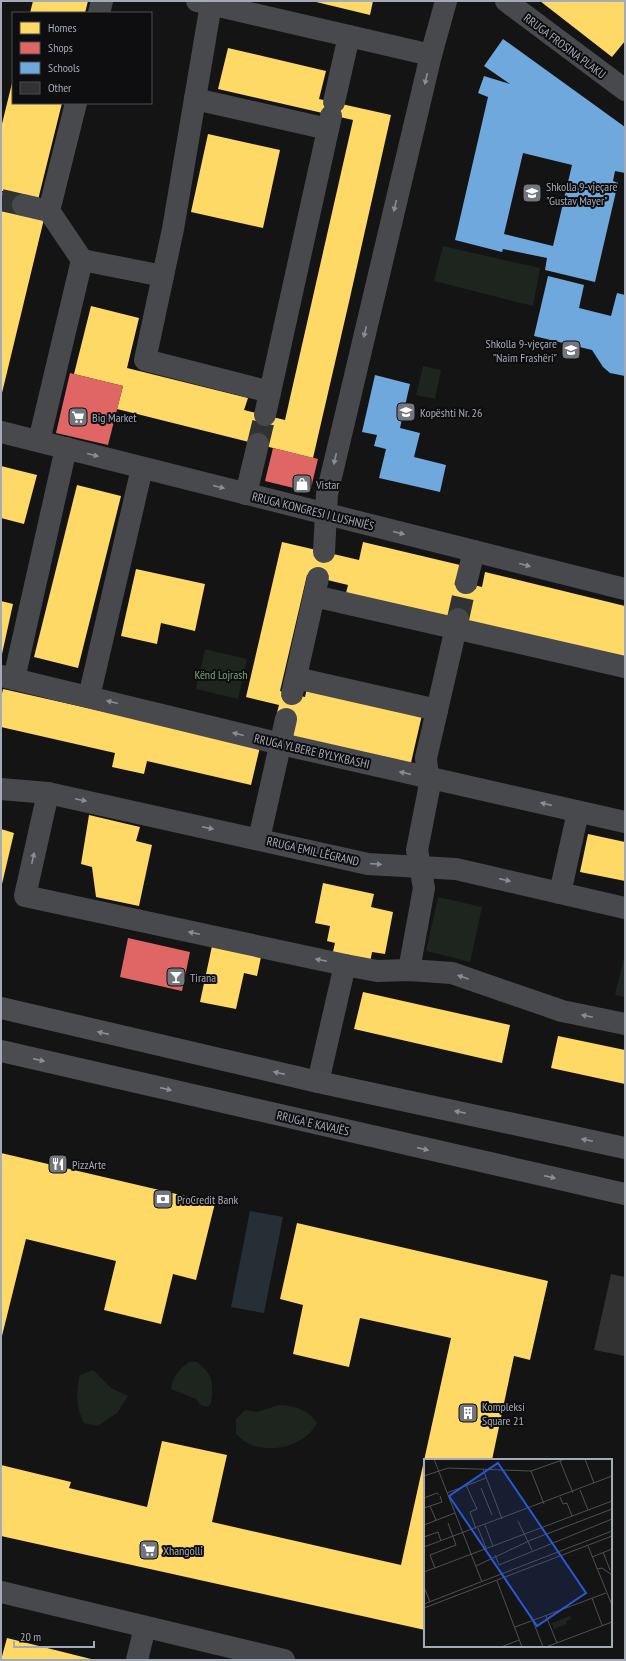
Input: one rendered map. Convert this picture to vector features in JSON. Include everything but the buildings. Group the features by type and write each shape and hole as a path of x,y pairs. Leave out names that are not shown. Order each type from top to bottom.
{"main road":[{"path":"1,1008 318,1082 625,1148"},
{"name":"RRUGA E KAVAJËS","path":"1,1051 625,1194"}],"street":[{"path":"99,12 102,1"},
{"path":"324,552 327,494 431,55 446,1"},
{"name":"RRUGA FROSINA PLAKU","path":"506,1 625,90"},
{"path":"270,392 145,360 163,276 195,99 204,3 431,55"},
{"path":"265,415 349,36"},
{"path":"195,99 331,116"},
{"path":"49,211 76,104"},
{"path":"23,205 49,211 82,260 163,276"},
{"path":"39,441 82,260"},
{"name":"RRUGA KONGRESI I LUSHNJËS","path":"1,432 625,589"},
{"path":"246,494 258,444"},
{"path":"7,677 66,448"},
{"path":"89,697 142,468"},
{"path":"466,583 474,551"},
{"path":"437,710 294,686 316,587 625,667"},
{"path":"409,970 424,888 417,850 429,789 426,758 457,624"},
{"name":"RRUGA YLBERE BYLYKBASHI","path":"7,677 280,744 625,822"},
{"path":"259,839 286,719"},
{"name":"RRUGA EMIL LËGRAND","path":"1,789 48,793 368,864 456,869 625,908"},
{"path":"48,793 25,896 377,971 409,970 452,973 562,1011 625,1024"},
{"path":"560,893 578,812"},
{"path":"318,1082 345,965"},
{"path":"1,1592 284,1660"},
{"path":"137,1660 145,1627"}],"green space":[{"path":"443,246 540,268 533,306 434,281"},
{"path":"423,366 441,370 435,399 416,395"},
{"name":"Kënd Lojrash","path":"205,649 247,659 238,699 196,689"},
{"path":"438,897 482,907 470,962 426,951"},
{"path":"625,953 625,997 615,995"},
{"path":"189,1362 197,1362 206,1371 211,1380 211,1403 207,1407 201,1405 196,1399 171,1389 173,1380 177,1374"},
{"path":"93,1370 111,1388 128,1396 117,1413 98,1426 84,1423 78,1405 80,1375"},
{"path":"279,1405 301,1409 309,1414 317,1423 312,1431 305,1437 287,1446 277,1448 258,1447 249,1444 236,1434 236,1419 245,1410 257,1412"}],"shaded area":[{"path":"250,1211 283,1217 264,1313 231,1307"}],"tunnel":[{"path":"1,200 23,205"},
{"path":"258,444 265,415"},
{"path":"458,619 466,583"}],"place":[{"name":"Shkolla 9-vjeçare \"Gustav Mayer\"","path":"532,193"},
{"name":"Shkolla 9-vjeçare \"Naim Frashëri\"","path":"571,350"},
{"name":"Kopështi Nr. 26","path":"406,412"},
{"name":"Big Market","path":"78,417"},
{"name":"Vistar","path":"302,484"},
{"name":"Tirana","path":"176,977"},
{"name":"PizzArte","path":"58,1164"},
{"name":"ProCredit Bank","path":"163,1199"},
{"name":"Kompleksi Square 21","path":"468,1413"},
{"name":"Xhangolli","path":"149,1550"}]}
